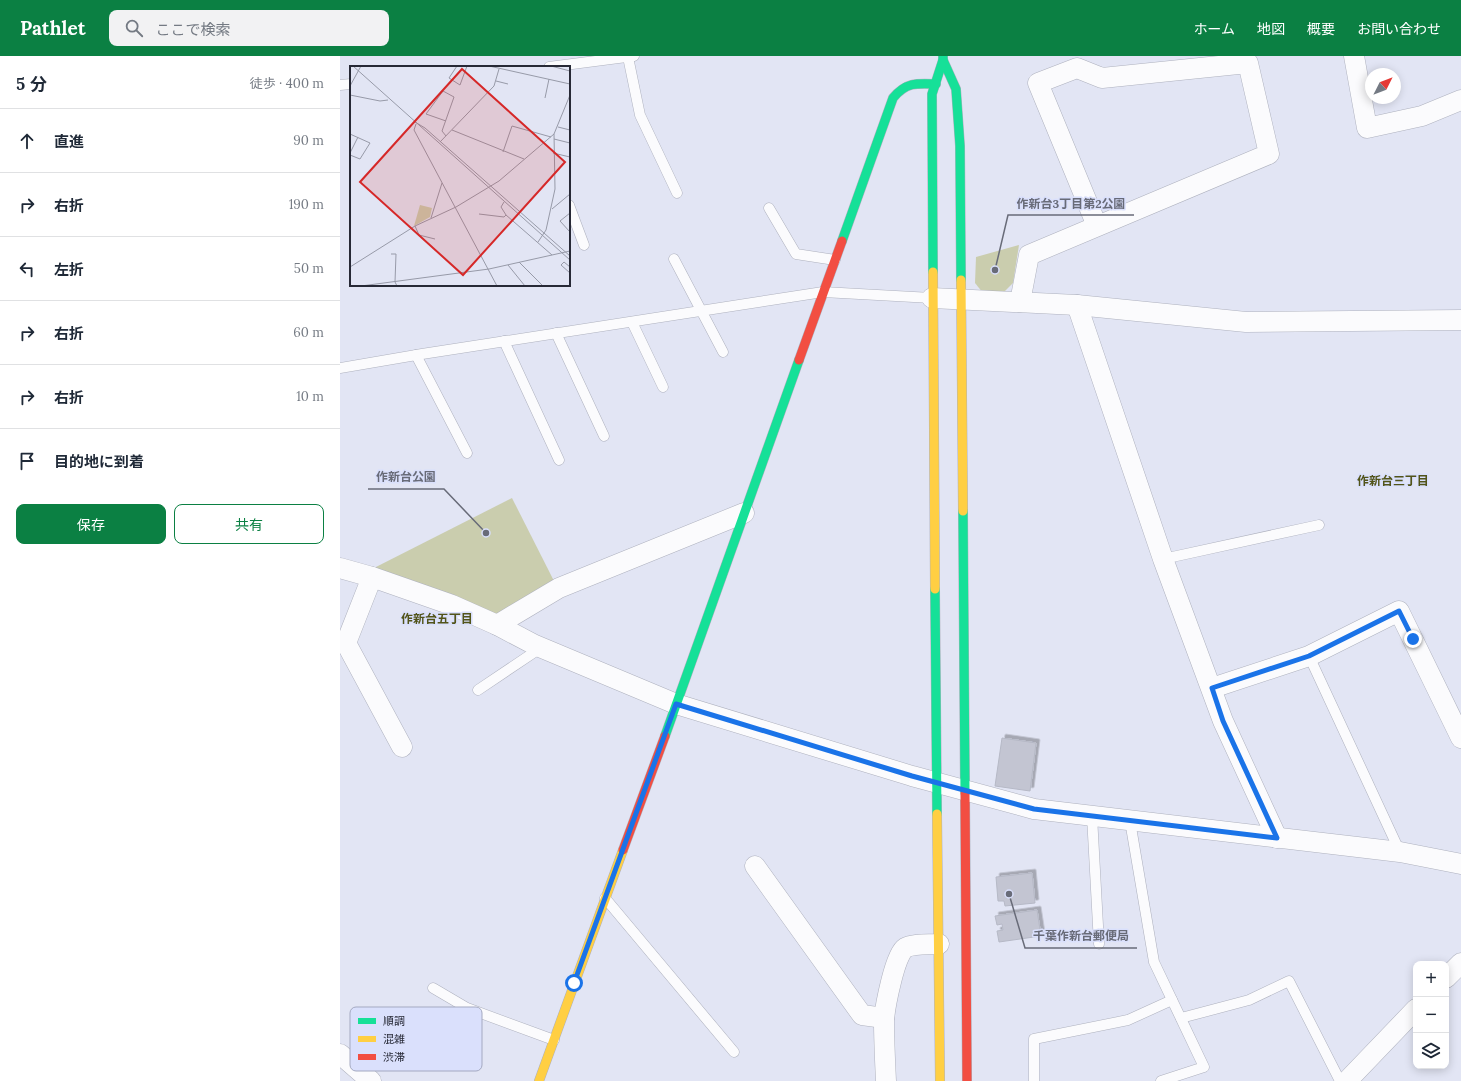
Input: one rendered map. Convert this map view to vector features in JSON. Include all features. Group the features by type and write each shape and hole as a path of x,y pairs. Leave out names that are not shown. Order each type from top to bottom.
{"street":[{"path":"1354,56 1367,128 1422,116 1461,100"},
{"path":"940,1081 932,298 932,94 943,58"},
{"path":"943,58 956,89 960,146 967,1081"},
{"path":"1020,302 1029,255 1269,154 1248,63 1102,78 1076,68 1038,83 1097,226"},
{"path":"539,1081 893,98 902,89 912,84 936,84"},
{"path":"932,298 1077,305 1246,322 1461,320"},
{"path":"1077,305 1163,559 1223,721 1277,838"},
{"path":"497,625 559,588 744,513"},
{"path":"340,568 372,577 452,605 542,647 676,704 964,791 1034,809 1400,852 1461,864"},
{"path":"372,577 346,643 402,747"},
{"path":"1212,688 1309,656 1399,611 1461,738"},
{"path":"755,866 862,1015 884,1018"},
{"path":"886,1081 884,1018 891,982 900,953 905,948 911,946 938,944"},
{"path":"1347,1081 1413,1012"},
{"path":"340,1054 350,1063"},
{"path":"360,1071 371,1081"}],"lane":[{"path":"628,56 640,116 677,193"},
{"path":"556,66 634,56"},
{"path":"340,85 350,84"},
{"path":"570,208 584,244"},
{"path":"768,208 796,254 835,260"},
{"path":"674,259 723,352"},
{"path":"340,368 504,341 824,292 932,298"},
{"path":"632,322 663,386"},
{"path":"556,333 604,436"},
{"path":"504,341 559,460"},
{"path":"416,355 467,453"},
{"path":"1163,559 1319,525"},
{"path":"478,690 542,647"},
{"path":"1309,656 1400,852"},
{"path":"1092,816 1099,944"},
{"path":"1130,821 1154,962 1204,1067 1161,1081"},
{"path":"605,898 734,1052"},
{"path":"1181,1018 1249,1000 1289,981 1340,1081"},
{"path":"433,988 464,1007"},
{"path":"1034,1081 1034,1039 1128,1020 1172,1000"},
{"path":"482,1014 554,1040"}],"green space":[{"path":"1019,245 1013,283 1005,291 983,293 975,283 976,257"},
{"path":"512,498 555,583 498,614 489,615 372,569"}],"building":[{"path":"1002,738 1036,743 1030,791 995,786"},
{"path":"1032,873 1035,903 1005,906 1004,901 998,901 996,877"},
{"path":"1037,910 1041,936 999,942 997,931 1003,930 1002,924 997,925 995,916"}],"traffic: fast":[{"path":"933,272 932,94 943,56"},
{"path":"943,60 956,89 960,146 961,280"},
{"path":"842,241 893,98 907,86 917,84 936,84"},
{"path":"665,736 799,360"},
{"path":"963,511 965,793"},
{"path":"935,589 937,814"}],"traffic: slow":[{"path":"933,272 935,589"},
{"path":"961,280 963,511"},
{"path":"937,814 940,1081"},
{"path":"539,1081 623,850"}],"traffic: jam":[{"path":"799,360 842,241"},
{"path":"623,850 665,736"},
{"path":"965,793 967,1081"}],"place":[{"name":"作新台3丁目第2公園","path":"995,270"},
{"name":"作新台公園","path":"486,533"},
{"name":"千葉作新台郵便局","path":"1009,894"}],"district":[{"name":"作新台三丁目","path":"1393,480"},
{"name":"作新台五丁目","path":"437,618"}],"route":[{"path":"574,983 676,704 912,776 1034,809 1277,838 1223,721 1212,688 1309,656 1399,611 1413,639"}]}
